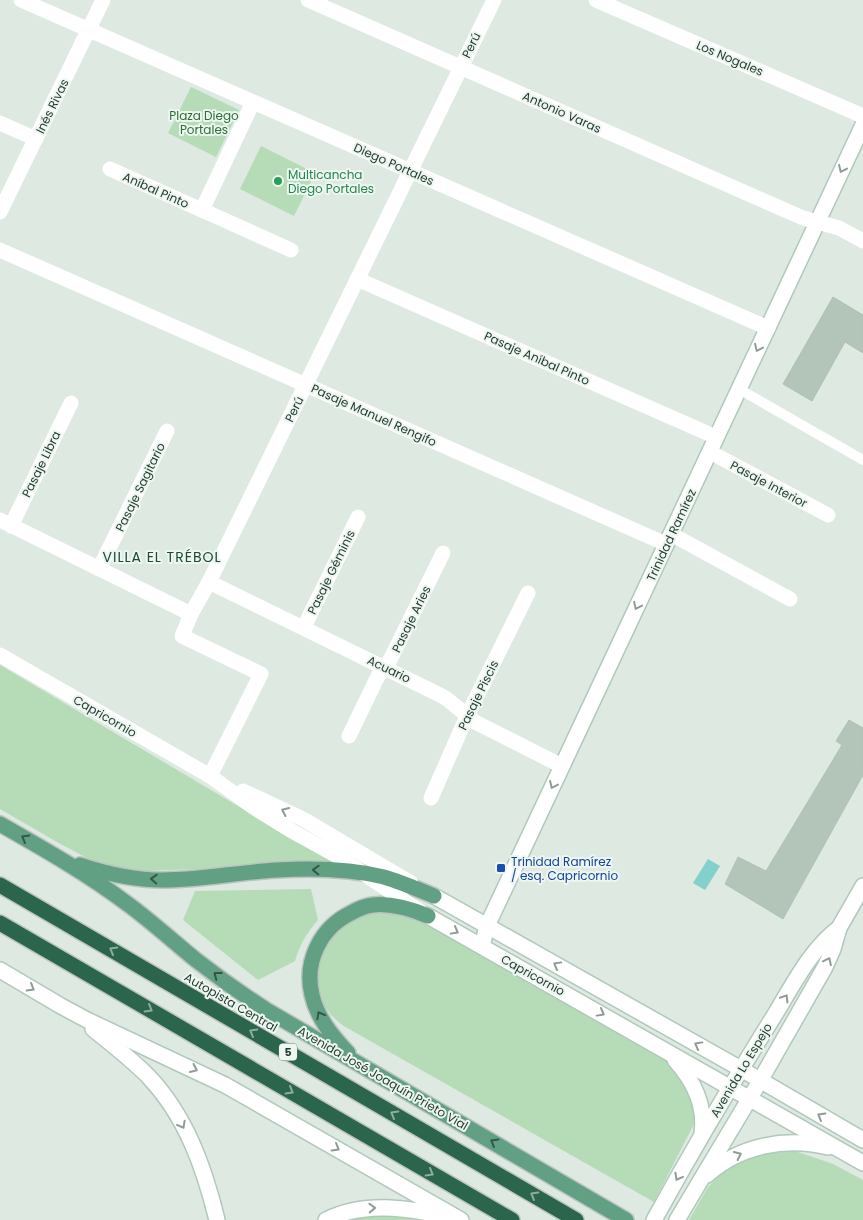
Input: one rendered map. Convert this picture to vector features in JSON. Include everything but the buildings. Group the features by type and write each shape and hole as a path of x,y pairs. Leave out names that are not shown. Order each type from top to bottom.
{"highway":[{"name":"Autopista Central","path":"0,885 576,1220"},
{"path":"0,923 512,1220"}],"main road":[{"name":"Avenida José Joaquín Prieto Vial","path":"0,824 77,869 130,906 196,960 248,998 626,1220"},
{"path":"51,853 72,862 122,876 180,879 301,869 343,871 382,877 434,896"},
{"path":"362,1066 338,1043 328,1030 315,1006 310,983 310,970 318,945 324,934 333,924 364,906 390,905 428,916"}],"street":[{"name":"Diego Portales","path":"21,0 768,328"},
{"name":"Inés Rivas","path":"0,212 103,0"},
{"name":"Antonio Varas","path":"308,0 803,218 839,228 863,241"},
{"name":"Perú","path":"210,776 261,674 182,636 191,614 209,582 494,0"},
{"name":"Los Nogales","path":"596,0 863,116"},
{"name":"Aníbal Pinto","path":"202,210 253,102"},
{"path":"0,123 36,139"},
{"name":"Trinidad Ramírez","path":"482,946 487,926 863,125"},
{"name":"Aníbal Pinto","path":"110,169 291,250"},
{"name":"Pasaje Manuel Rengifo","path":"0,250 306,385 669,539 790,599"},
{"name":"Pasaje Aníbal Pinto","path":"357,279 716,438"},
{"name":"Pasaje Libra","path":"6,523 71,403"},
{"name":"Pasaje Sagitario","path":"99,569 167,431"},
{"name":"Pasaje Interior","path":"710,452 828,515"},
{"name":"Pasaje Géminis","path":"304,627 358,517"},
{"path":"6,523 191,614"},
{"name":"Pasaje Aries","path":"349,736 378,676 390,660 443,553"},
{"name":"Acuario","path":"209,582 440,694 483,727 562,766"},
{"name":"Pasaje Piscis","path":"431,798 467,716 528,593"},
{"name":"Capricornio","path":"0,655 210,776 268,816 339,857 428,916 863,1163"},
{"name":"Capricornio","path":"210,776 303,819 434,896 863,1139"},
{"name":"Avenida Lo Espejo","path":"677,1220 760,1081 829,958 839,928 862,890"},
{"name":"Avenida Lo Espejo","path":"654,1220 740,1069 810,958 824,940 839,928"},
{"path":"0,970 61,1006 225,1085 461,1220"},
{"path":"61,1006 92,1028 135,1064 162,1092 193,1145 206,1180 217,1220"},
{"path":"667,1051 690,1078 702,1114 702,1134"},
{"path":"698,1182 726,1160 758,1147 800,1143 839,1150"},
{"path":"326,1220 347,1211 375,1207 415,1211 455,1220"}],"lane":[{"path":"739,388 863,460"}],"green space":[{"name":"Plaza Diego Portales","path":"191,87 239,110 216,157 168,133"},
{"name":"Multicancha Diego Portales","path":"261,146 315,173 294,216 240,189"},
{"path":"0,665 334,863 144,871 98,864 0,809"},
{"path":"311,889 318,920 304,939 295,961 258,980 183,920 195,891"},
{"path":"381,908 415,915 664,1058 682,1077 692,1098 695,1122 654,1202 342,1025 331,1015 324,1005 318,981 324,949 328,941 348,919"},
{"path":"795,1151 833,1164 863,1180 863,1220 689,1220 708,1187 724,1171 752,1155"},
{"path":"394,1216 417,1220 348,1220"}],"water":[{"path":"708,859 720,866 705,890 693,883"}],"place":[{"name":"Multicancha Diego Portales","path":"278,181"},
{"name":"Trinidad Ramírez / esq. Capricornio","path":"501,868"}],"district":[{"name":"VILLA EL TRÉBOL","path":"162,557"}]}
